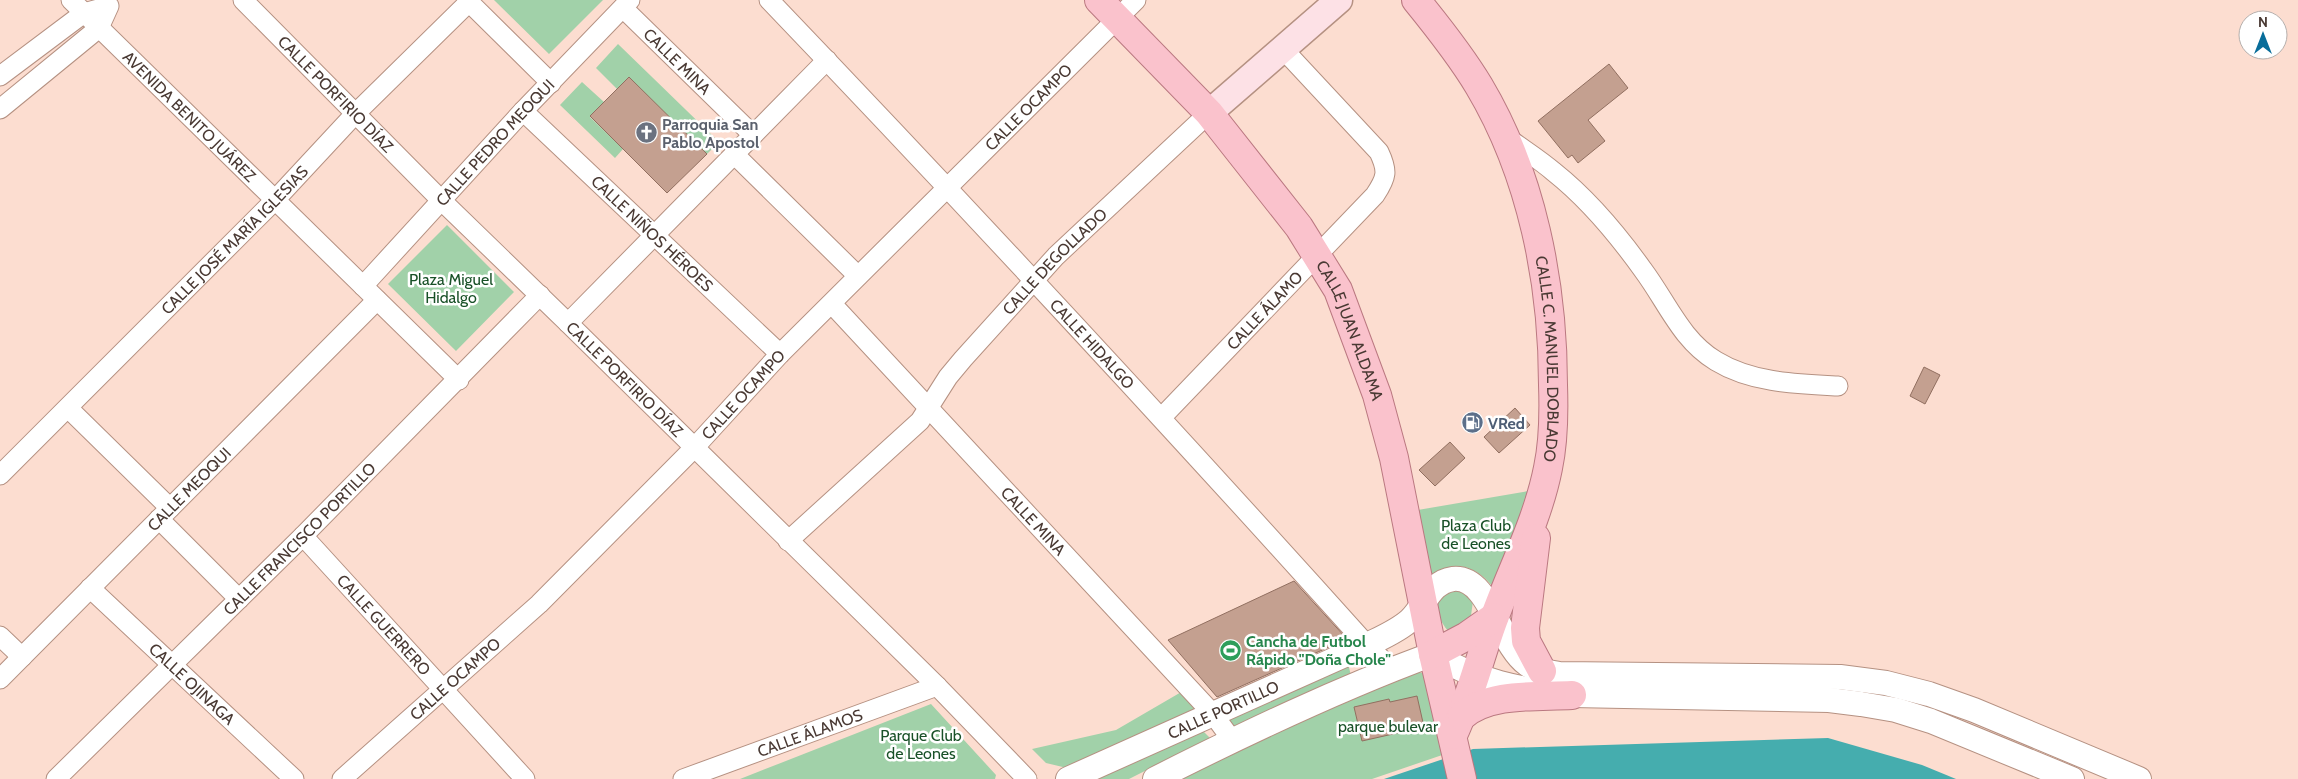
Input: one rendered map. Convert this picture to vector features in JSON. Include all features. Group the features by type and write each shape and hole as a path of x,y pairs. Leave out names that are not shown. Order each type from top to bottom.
{"main road":[{"name":"CALLE DEGOLLADO","path":"1209,113 1339,0"},
{"name":"CALLE C. MANUEL DOBLADO","path":"1416,0 1479,86 1516,168 1532,219 1550,304 1553,339 1554,424 1549,467 1541,498 1494,617 1457,731"},
{"name":"CALLE JUAN ALDAMA","path":"1108,9 1209,113 1274,194 1317,255 1342,300 1377,395 1394,458 1433,654 1457,731 1462,779"},
{"path":"1541,498 1525,628 1526,641 1542,671"},
{"path":"1433,654 1467,636 1494,617"},
{"path":"1457,731 1481,703 1572,695"}],"street":[{"name":"AVENIDA BENITO JUÁREZ","path":"71,0 458,380"},
{"name":"CALLE PORFIRIO DÍAZ","path":"243,0 441,200 568,322 936,686 1027,779"},
{"name":"CALLE HIDALGO","path":"769,0 1034,279 1162,417 1367,645 1392,670"},
{"name":"CALLE OCAMPO","path":"342,779 538,604 694,448 780,354 947,187 1108,9 1136,0"},
{"path":"468,1 551,83"},
{"name":"CALLE JOSÉ MARÍA IGLESIAS","path":"0,475 275,200 355,114 468,1"},
{"path":"0,76 84,13 113,3"},
{"path":"0,109 99,28 113,3"},
{"name":"CALLE PEDRO MEOQUI","path":"363,286 524,111 626,4"},
{"name":"CALLE MINA","path":"626,4 753,135"},
{"name":"CALLE ÁLAMO","path":"1162,417 1375,194 1384,181 1386,173 1379,152 1283,49"},
{"path":"568,322 827,60"},
{"name":"CALLE NIÑOS HÉROES","path":"524,111 780,354"},
{"name":"CALLE DEGOLLADO","path":"788,541 910,430 930,408 939,390 958,364 1034,279 1076,236 1209,113"},
{"path":"1502,134 1554,171 1584,198 1644,272 1666,308 1689,339 1716,361 1742,374 1788,384 1838,386"},
{"path":"734,154 858,276"},
{"name":"CALLE FRANCISCO PORTILLO","path":"56,779 303,536 540,296"},
{"name":"CALLE MEOQUI","path":"0,679 377,300"},
{"name":"CALLE MINA","path":"832,304 1213,714 1232,740"},
{"path":"68,408 165,513 239,599"},
{"name":"CALLE GUERRERO","path":"303,536 525,779"},
{"name":"CALLE PORTILLO","path":"1068,779 1367,645 1408,621 1433,589 1442,583 1460,579 1481,591 1518,657 1528,666 1542,671"},
{"name":"CALLE OJINAGA","path":"90,588 294,779"},
{"path":"0,636 22,658"},
{"path":"1433,654 1454,668 1474,676 1546,693 1829,700 1896,710 1931,721 2072,779"},
{"name":"CALLE PORTILLO","path":"1155,779 1232,740 1433,654"},
{"path":"1542,671 1560,674 1840,677 1886,683 1929,694 1974,710 2139,779"},
{"name":"CALLE ÁLAMOS","path":"683,779 936,686"}],"green space":[{"path":"494,0 603,0 549,54"},
{"path":"618,44 719,142 707,154 629,78 617,89 596,68"},
{"path":"582,82 604,102 590,117 623,149 615,158 560,105"},
{"name":"Plaza Miguel Hidalgo","path":"447,225 514,292 456,351 388,284"},
{"name":"Plaza Club de Leones","path":"1534,490 1492,586 1477,572 1458,566 1442,570 1426,585 1412,511"},
{"path":"1457,587 1473,601 1470,623 1450,632 1441,620 1438,603 1443,594"},
{"path":"1348,663 1351,676 1233,729 1229,720"},
{"name":"parque bulevar","path":"1404,672 1427,673 1451,752 1372,779 1165,779"},
{"path":"1183,691 1200,708 1067,768 1046,763 1032,749 1116,730"},
{"name":"Parque Club de Leones","path":"931,704 996,775 995,779 740,779"},
{"path":"1202,730 1210,738 1129,779 1094,779"}],"water":[{"path":"1828,738 1922,765 1956,779 1384,779 1473,749"}],"building":[{"path":"1609,64 1628,88 1588,120 1605,141 1578,163 1572,155 1568,158 1538,121"},
{"name":"Parroquia San Pablo Apostol","path":"629,77 707,154 667,193 590,116"},
{"path":"1924,367 1940,375 1925,404 1910,396"},
{"path":"1515,408 1530,425 1499,453 1484,437"},
{"path":"1450,442 1465,458 1435,486 1419,470"},
{"path":"1294,581 1347,639 1217,697 1168,640"},
{"path":"1417,696 1424,727 1362,741 1354,707 1389,699 1390,702"}],"place":[{"name":"Parroquia San Pablo Apostol","path":"646,133"},
{"name":"VRed","path":"1472,423"},
{"name":"Cancha de Futbol Rápido \"Doña Chole\"","path":"1230,650"}]}
